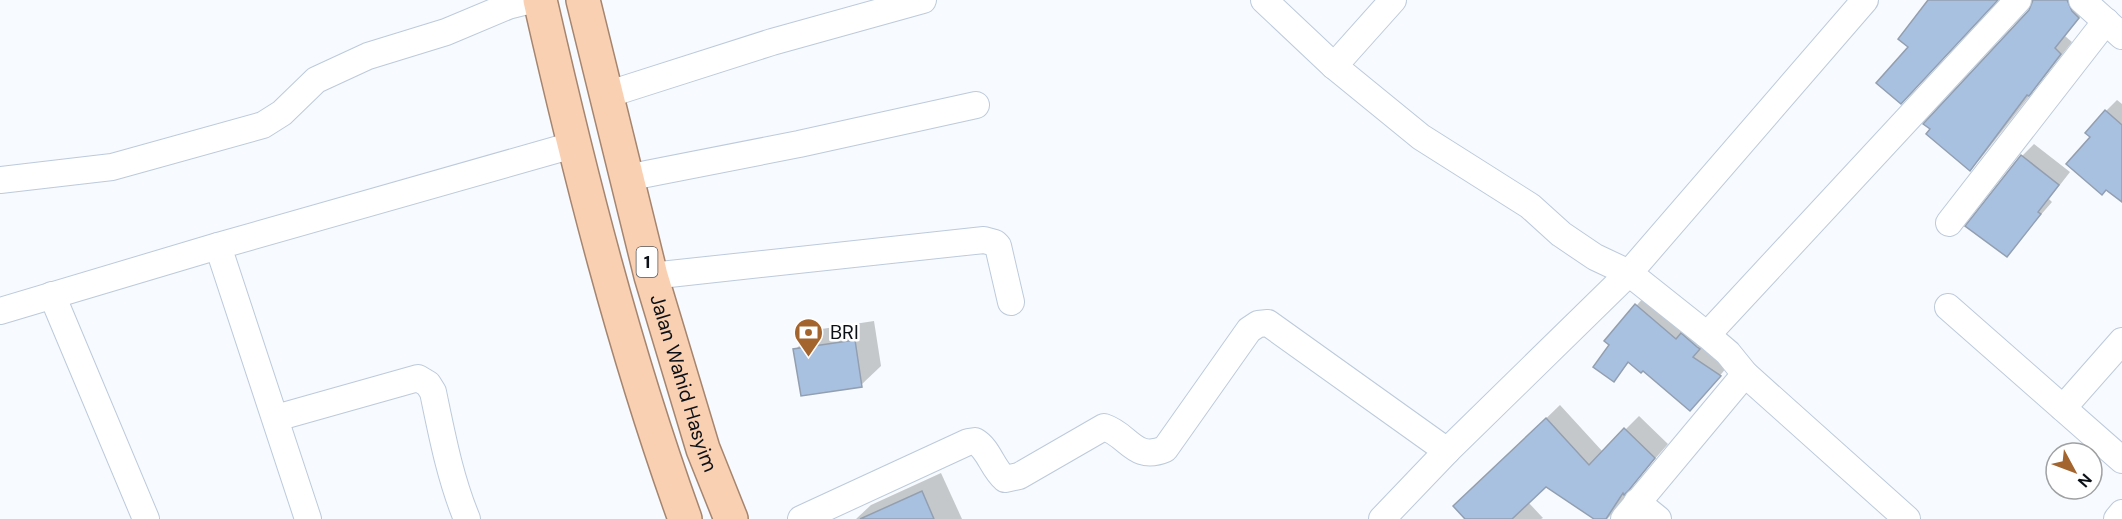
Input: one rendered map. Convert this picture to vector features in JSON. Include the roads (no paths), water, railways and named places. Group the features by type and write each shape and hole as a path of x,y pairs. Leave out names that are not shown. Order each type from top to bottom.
{"highway":[{"name":"Jalan Wahid Hasyim","path":"540,0 573,145 622,321 665,462 686,519"},
{"name":"Jalan Wahid Hasyim","path":"583,0 651,276 703,449 731,519"}],"street":[{"path":"0,180 112,167 263,125 282,113 316,80 347,65 368,56 446,32 508,6 532,0"},
{"path":"606,95 772,42 923,0"},
{"path":"1264,0 1334,66 1421,137 1530,206 1561,234 1595,257 1629,273 1707,335 1728,353 1745,374 1906,519"},
{"path":"1334,66 1393,0"},
{"path":"1382,519 1447,451 1629,273 1865,0"},
{"path":"1707,335 2018,0"},
{"path":"1949,223 2114,28 2082,0"},
{"path":"626,178 799,144 976,105"},
{"path":"0,312 218,246 573,145"},
{"path":"651,276 984,240 998,246 1011,302"},
{"path":"218,246 308,519"},
{"path":"51,295 146,519"},
{"path":"1948,307 2122,460"},
{"path":"801,519 968,442 975,441 980,444 993,466 1005,479 1019,476 1104,427 1111,429 1141,452 1155,453 1165,449 1249,330 1258,324 1268,323 1447,451"},
{"path":"2063,408 2122,341"},
{"path":"1658,519 1630,510 1745,374"},
{"path":"276,418 418,378 428,384 433,393 457,495 466,519"},
{"path":"2117,519 2122,513"}],"place":[{"name":"BRI","path":"809,358"}]}
